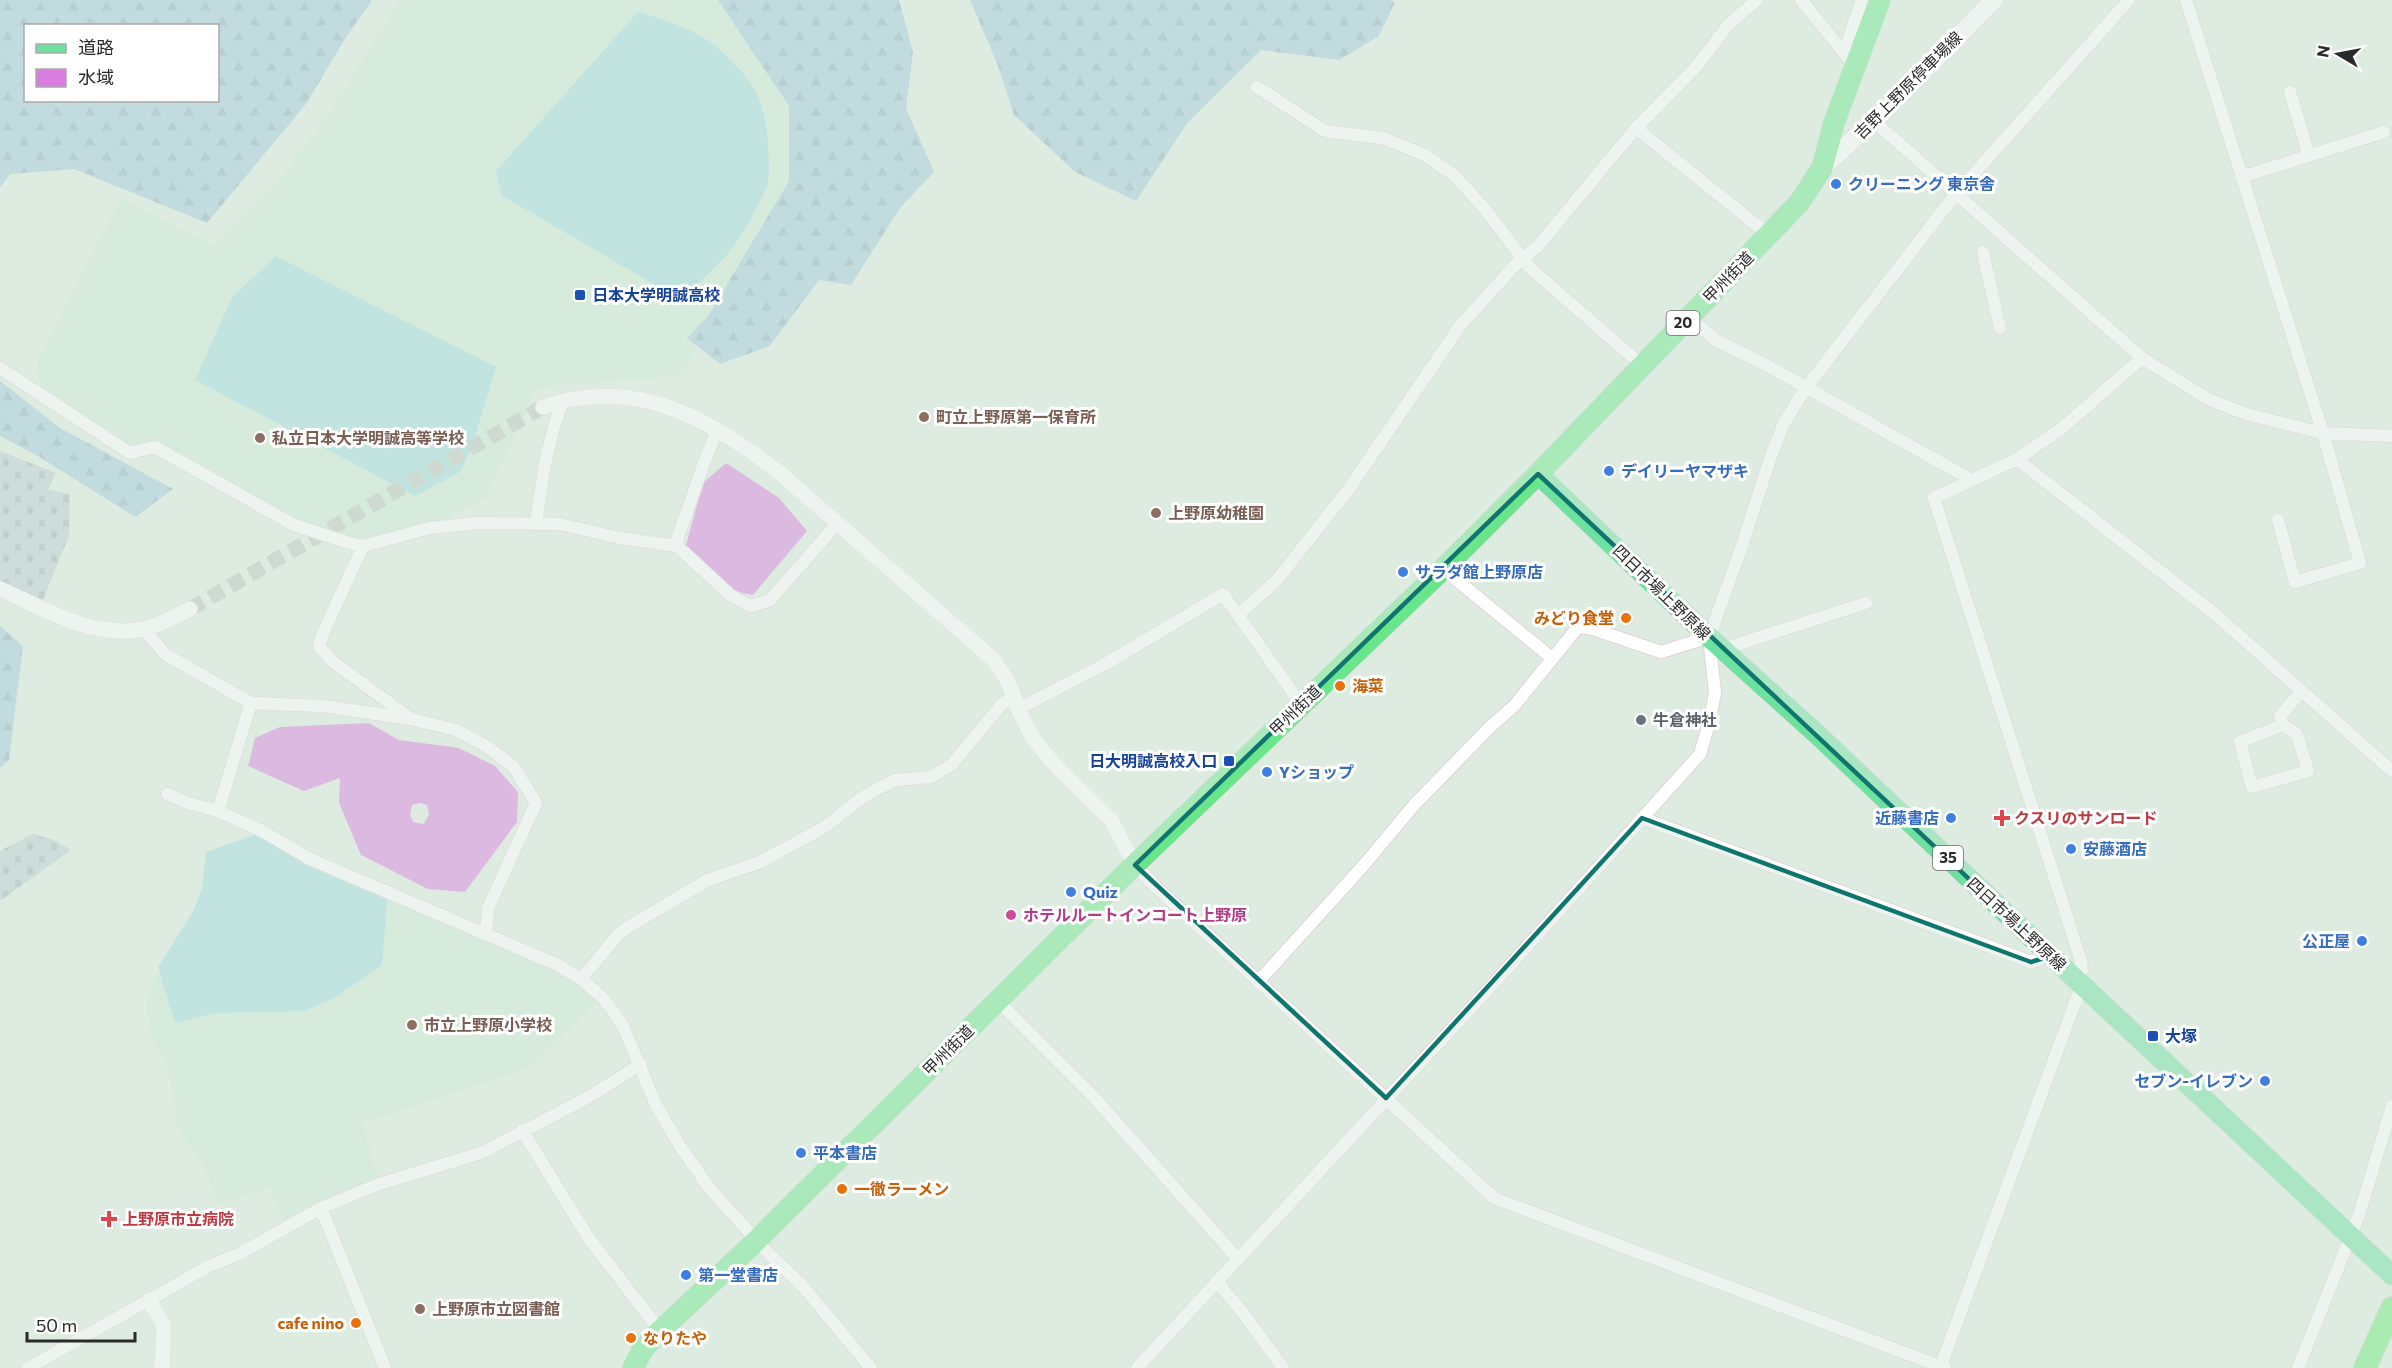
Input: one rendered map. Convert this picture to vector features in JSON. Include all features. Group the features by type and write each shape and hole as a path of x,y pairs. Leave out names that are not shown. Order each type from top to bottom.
{"highway":[{"name":"甲州街道","path":"633,1368 643,1350 660,1331 757,1240 1136,865 1443,569 1799,204 1822,168 1849,59 1880,0"},
{"path":"2365,1368 2392,1308"}],"main road":[{"name":"吉野上野原停車場線","path":"1822,168 1874,121 1994,0"},
{"name":"四日市場上野原線","path":"1538,474 2392,1275"}],"street":[{"path":"1238,615 1277,580 1301,551 1359,475 1460,326 1539,245 1636,128 1697,66 1728,25 1757,0"},
{"path":"1801,0 1849,59"},
{"path":"1849,59 1862,0"},
{"path":"1137,1368 1494,983 1700,754 1715,692 1716,643 1741,549 1784,423 1805,389 1956,195 2129,0"},
{"path":"2186,0 2323,433 2360,563 2295,582 2278,520"},
{"path":"1257,87 1324,131 1383,138 1425,155 1454,175 1485,209 1530,268 1642,366"},
{"path":"2290,92 2309,156"},
{"path":"1874,121 2142,358 2208,399 2246,414 2323,433 2392,436"},
{"path":"1636,128 1769,235"},
{"path":"2241,177 2384,132"},
{"path":"1983,252 2000,328"},
{"path":"1689,318 1717,341 1766,365 1805,389 1970,479"},
{"path":"543,407 564,399 598,397 645,400 680,410 718,429 781,474 994,660 1009,683 1034,740 1057,767 1110,820 1136,865 1156,887 1494,1198 1942,1368 2082,970 1994,680 1934,498 1970,479 2017,459 2061,429 2142,358"},
{"path":"0,368 130,453 154,447 294,525 363,546 430,528 479,523 559,524 620,538 677,546 730,596 750,606 769,602 837,524"},
{"path":"536,523 544,464 564,399"},
{"path":"677,546 705,460 718,429"},
{"path":"2017,459 2216,615 2392,771"},
{"path":"363,546 319,646 332,661 411,719"},
{"path":"1443,569 1552,658"},
{"path":"0,589 65,620 113,630 144,628 190,609"},
{"path":"581,979 618,935 628,927 708,880 758,863 823,828 866,795 895,780 931,777 952,764 1002,704 1016,703 1107,663 1222,594 1301,704"},
{"path":"1258,982 1414,805 1490,727 1514,706 1578,627 1593,629 1661,652 1716,643 1866,603"},
{"path":"144,628 165,654 251,703 323,706 411,719 456,730 486,746 513,766 536,803 488,908 486,935"},
{"path":"2283,726 2240,742 2252,787 2308,771 2297,734 2283,726 2280,716 2302,691"},
{"path":"218,811 251,703"},
{"path":"167,794 188,803 218,811 264,832 310,859 558,965 581,979 603,998 623,1026 656,1105 680,1146 710,1189 802,1285 871,1368"},
{"path":"1641,818 2031,962 2051,956"},
{"path":"998,1001 1092,1095 1238,1259"},
{"path":"28,1368 209,1266 239,1254 321,1208 379,1184 481,1153 589,1097 640,1064"},
{"path":"2298,1368 2354,1240 2392,1106"},
{"path":"522,1130 588,1237 660,1331"},
{"path":"321,1208 385,1368"},
{"path":"1218,1282 1283,1368"},
{"path":"149,1300 164,1326 162,1368"}],"highlighted area":[{"path":"1538,474 2051,956 2031,962 1642,818 1386,1098 1135,865"}],"shaded area":[{"path":"400,0 734,0 796,73 796,205 679,376 551,386 535,391 487,497 430,528 363,546 320,533 155,447 130,453 42,394 36,361 122,197 215,246 277,183 331,110"},
{"path":"638,12 690,30 706,39 727,56 746,77 760,100 767,136 768,182 752,218 735,244 715,268 679,299 501,195 496,171"},
{"path":"276,256 496,367 472,447 460,472 415,496 195,380 232,297"},
{"path":"261,830 558,965 603,998 527,1069 363,1123 378,1179 327,1198 283,1221 269,1187 218,1205 202,1164 175,1122 175,1108 168,1069 153,1041 146,1008 159,965 194,910 202,888 206,852"},
{"path":"264,832 388,892 382,965 335,998 304,1011 216,1013 175,1023 158,967 194,910 202,888 206,852"}],"green space":[{"path":"0,0 372,0 345,39 306,104 207,223 74,169 10,174 0,188"},
{"path":"718,0 899,0 913,52 906,108 934,172 900,208 851,285 819,280 770,346 720,364 687,338 708,316 789,181 789,106"},
{"path":"970,0 1390,0 1395,2 1379,36 1339,60 1261,50 1188,122 1136,201 1075,172 1014,115 997,63"},
{"path":"0,381 60,428 173,489 135,517 38,456 0,436"},
{"path":"0,451 56,473 48,490 70,494 69,536 40,607 0,589"},
{"path":"0,626 23,646 9,760 0,768"},
{"path":"33,834 54,840 71,850 0,901 0,851"}],"water":[{"path":"726,463 779,498 807,531 753,595 717,588 686,545 703,483"},
{"path":"369,723 399,740 459,748 495,766 518,792 517,822 465,892 428,889 361,855 339,803 340,778 304,791 248,766 255,738 280,727","holes":["420,803 427,805 429,814 424,824 413,822 410,814 412,805"]}],"tunnel":[{"path":"190,609 543,407"}],"place":[{"name":"クリーニング 東京舎","path":"1836,184"},
{"name":"日本大学明誠高校","path":"580,295"},
{"name":"町立上野原第一保育所","path":"924,417"},
{"name":"私立日本大学明誠高等学校","path":"260,438"},
{"name":"デイリーヤマザキ","path":"1609,471"},
{"name":"上野原幼稚園","path":"1156,513"},
{"name":"サラダ館上野原店","path":"1403,572"},
{"name":"みどり食堂","path":"1626,618"},
{"name":"海菜","path":"1340,686"},
{"name":"牛倉神社","path":"1641,720"},
{"name":"日大明誠高校入口","path":"1229,761"},
{"name":"Yショップ","path":"1267,772"},
{"name":"近藤書店","path":"1951,818"},
{"name":"クスリのサンロード","path":"2002,818"},
{"name":"安藤酒店","path":"2071,849"},
{"name":"Quiz","path":"1071,892"},
{"name":"ホテルルートインコート上野原","path":"1011,915"},
{"name":"公正屋","path":"2362,941"},
{"name":"市立上野原小学校","path":"412,1025"},
{"name":"大塚","path":"2153,1036"},
{"name":"セブン-イレブン","path":"2265,1081"},
{"name":"平本書店","path":"801,1153"},
{"name":"一徹ラーメン","path":"842,1189"},
{"name":"上野原市立病院","path":"109,1219"},
{"name":"第一堂書店","path":"686,1275"},
{"name":"上野原市立図書館","path":"420,1309"},
{"name":"cafe nino","path":"356,1323"},
{"name":"なりたや","path":"631,1338"}]}
